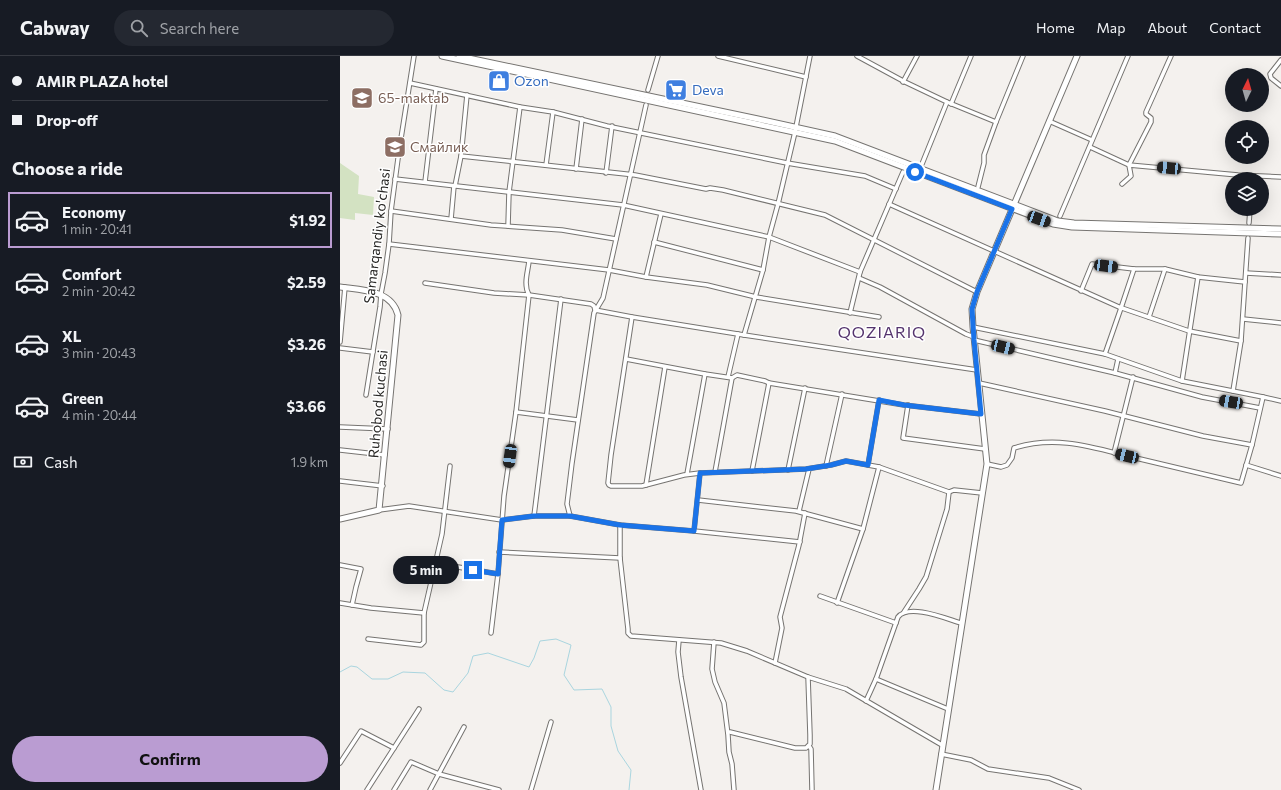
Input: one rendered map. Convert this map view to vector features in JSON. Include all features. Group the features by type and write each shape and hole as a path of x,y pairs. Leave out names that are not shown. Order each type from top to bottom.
{"main road":[{"path":"442,56 650,102 795,130"},
{"path":"459,56 758,119 835,141 1013,207 1053,224 1072,227 1281,234"},
{"path":"936,790 987,464 972,309 977,292 1076,56"},
{"path":"1013,207 1058,221 1074,223 1281,229"},
{"path":"343,287 381,294"},
{"name":"Ruhobod kuchasi","path":"379,510 398,315 396,307 392,301 381,294"},
{"path":"340,519 379,510"}],"street":[{"name":"Samarqandiy ko'chasi","path":"366,395 385,274 395,179 414,56"},
{"path":"648,90 658,56"},
{"path":"718,56 806,77"},
{"path":"744,335 763,270 769,237 795,130 810,56"},
{"path":"859,56 903,82 996,122"},
{"path":"903,82 917,56"},
{"path":"922,164 971,56"},
{"path":"978,187 984,163 984,155 1023,56"},
{"path":"1060,216 1128,56"},
{"path":"1122,184 1131,176 1129,165 1151,122 1151,118 1146,114 1146,112 1171,56"},
{"path":"1281,60 1270,74 1271,78 1281,86"},
{"path":"410,83 520,107 553,112 787,163 865,176 896,189"},
{"path":"424,182 436,89"},
{"path":"451,219 455,186 461,156 467,95"},
{"path":"570,516 567,504 595,310 603,298 610,270 646,105"},
{"path":"508,226 509,192 520,107"},
{"path":"546,165 553,112"},
{"path":"576,169 582,119"},
{"path":"1049,122 1092,140"},
{"path":"606,173 612,126"},
{"path":"1090,147 1129,165 1225,174"},
{"path":"461,156 631,175 706,189 710,188 723,190 825,215 977,292"},
{"path":"850,313 860,272 903,172"},
{"path":"1269,177 1281,177"},
{"path":"395,179 623,205 769,237 860,272"},
{"path":"889,204 1121,308 1189,331 1241,341"},
{"path":"391,211 508,226 562,230 616,239"},
{"path":"646,277 661,214"},
{"path":"1249,223 1250,216"},
{"path":"1233,391 1241,341 1248,238"},
{"path":"654,242 763,270"},
{"path":"389,244 610,270 646,277 707,285 756,297 879,317"},
{"path":"491,633 498,574 502,520 529,295 526,290 525,283 529,261"},
{"path":"1081,291 1092,264 1134,269 1165,269 1198,277 1246,282"},
{"path":"1105,354 1134,269"},
{"path":"1149,317 1165,269"},
{"path":"1246,273 1281,275"},
{"path":"1182,381 1198,277"},
{"path":"859,278 880,287 974,338 1132,377 1202,397 1260,408"},
{"path":"424,283 494,293 560,299 591,304 594,306 595,310"},
{"path":"340,342 343,287"},
{"path":"534,516 560,299"},
{"path":"595,310 632,318 977,370"},
{"path":"632,318 608,483 611,486 646,485 687,474 788,470 826,466 846,461 879,467 949,492 954,490 982,493"},
{"path":"1243,319 1281,323"},
{"path":"973,327 1105,354 1182,381 1281,401"},
{"path":"715,472 738,334"},
{"path":"340,348 373,352"},
{"path":"626,359 730,378 737,375 765,380 769,383 908,405 981,414"},
{"path":"1116,373 1118,359"},
{"path":"646,485 665,367"},
{"path":"687,474 705,374"},
{"path":"1114,453 1124,416 1132,377"},
{"path":"752,471 769,383"},
{"path":"979,383 1044,397 1203,436 1252,445"},
{"path":"788,470 804,388"},
{"path":"826,466 842,394"},
{"path":"987,464 1001,467 1007,465 1012,458 1014,448 1024,445 1058,442 1080,444 1241,483 1252,445 1262,397"},
{"path":"868,465 879,400"},
{"path":"908,405 903,438 985,449"},
{"path":"516,412 578,420"},
{"path":"340,427 388,429"},
{"path":"340,450 385,455"},
{"path":"368,639 423,644 424,613 442,534 450,466"},
{"path":"1246,466 1281,476"},
{"path":"837,603 863,528 879,467"},
{"path":"799,511 809,468"},
{"path":"694,531 700,473"},
{"path":"340,481 382,486"},
{"path":"866,701 876,679 898,617 904,612 919,590 926,576 947,508 949,492"},
{"path":"698,500 799,511 863,528"},
{"path":"379,510 409,506 502,520 534,516 570,516 620,525 800,542"},
{"path":"776,663 782,628 780,617 800,542 805,513"},
{"path":"620,525 620,558 628,633 635,637 714,642 736,647 808,677 846,689 942,745"},
{"path":"499,552 620,558"},
{"path":"435,563 498,574"},
{"path":"340,566 361,569 352,605"},
{"path":"820,596 896,623"},
{"path":"340,603 424,613"},
{"path":"904,612 924,612 961,623"},
{"path":"679,640 678,652 680,677 701,790"},
{"path":"714,642 712,669 715,682 724,704 734,790"},
{"path":"808,677 809,746 811,749 812,790"},
{"path":"876,679 948,709"},
{"path":"368,790 419,709"},
{"path":"531,790 551,722"},
{"path":"430,790 464,727"},
{"path":"340,763 361,731 394,748"},
{"path":"730,732 795,748 802,749 809,746"},
{"path":"941,754 972,760 988,769 1049,778 1079,790"},
{"path":"394,790 411,762 439,774 500,790"},
{"path":"1065,790 1066,784"}],"green space":[{"path":"340,163 359,176 358,194 374,197 373,215 355,213 355,220 340,218"}],"waterway":[{"path":"340,672 351,666 357,667 372,679 388,679 403,672 425,673 444,690 453,692 468,673 473,656 488,653 529,667 540,641 556,639 571,645 564,675 574,690 602,689 611,707 611,726 618,751 631,770 629,790"}],"place":[{"name":"Ozon","path":"499,81"},
{"name":"Deva","path":"676,90"},
{"name":"65-maktab","path":"362,98"},
{"name":"Смайлик","path":"395,147"}],"district":[{"name":"QOZIARIQ","path":"882,332"}],"route":[{"path":"473,570 498,574 502,520 534,516 570,516 620,525 694,531 700,473 806,469 846,461 868,465 879,400 904,405 981,414 972,309 977,292 1012,209 915,172"}]}
